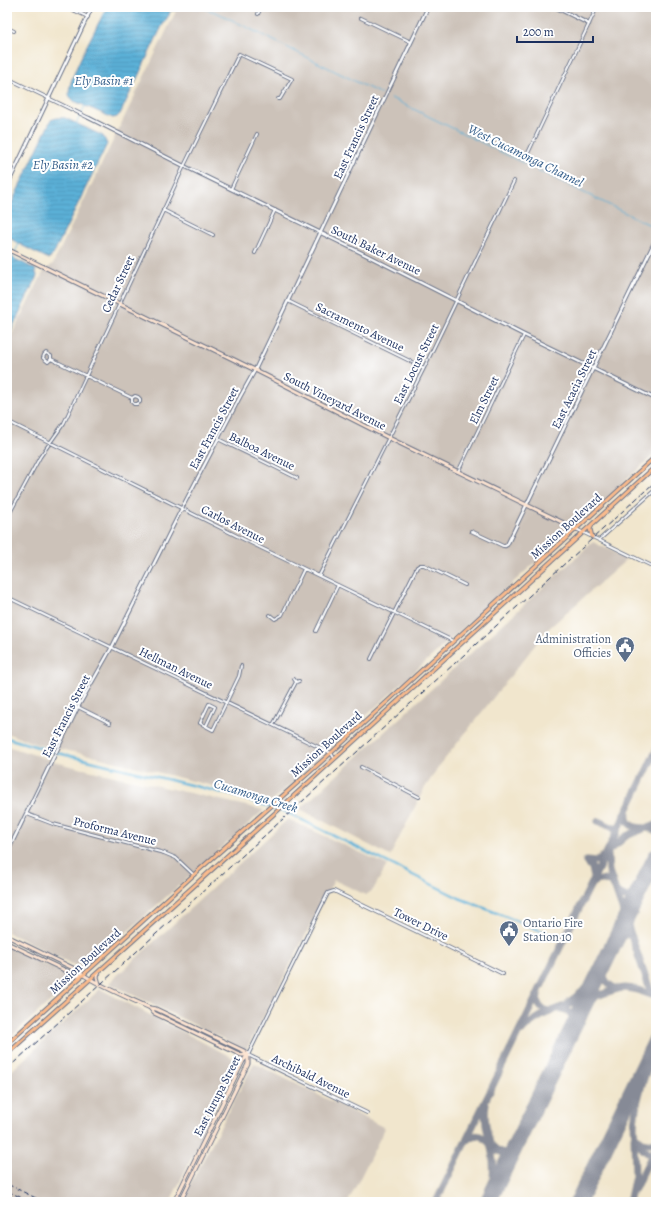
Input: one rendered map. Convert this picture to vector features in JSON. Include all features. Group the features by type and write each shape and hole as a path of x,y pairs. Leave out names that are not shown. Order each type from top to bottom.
{"main road":[{"name":"South Vineyard Avenue","path":"7,249 576,529"},
{"name":"Mission Boulevard","path":"7,1044 82,975 331,753 656,456"},
{"name":"Mission Boulevard","path":"7,1054 104,965 275,813 656,466"},
{"path":"592,524 590,529 592,537"},
{"name":"Archibald Avenue","path":"7,936 79,971 82,975 99,984 219,1039 244,1051 248,1055"},
{"path":"7,943 77,976 82,975"},
{"path":"99,984 97,976 104,965"},
{"path":"71,973 76,979 72,985"},
{"name":"Archibald Avenue","path":"150,1008 154,1013 241,1055 248,1055"},
{"path":"206,1038 219,1039"},
{"name":"East Jurupa Street","path":"174,1202 243,1061 248,1055"},
{"name":"East Jurupa Street","path":"180,1202 248,1064 248,1055"}],"street":[{"path":"67,7 88,17"},
{"path":"7,186 92,7"},
{"path":"258,14 261,7"},
{"name":"East Francis Street","path":"7,853 78,707 112,647 182,508 255,370 428,7"},
{"path":"555,7 589,24"},
{"path":"528,152 597,7"},
{"path":"361,18 411,42"},
{"path":"7,28 14,31"},
{"name":"Cedar Street","path":"7,518 40,457 64,422 163,210 239,54 292,79 278,100"},
{"path":"7,78 89,118"},
{"name":"South Baker Avenue","path":"89,118 524,335 656,398"},
{"path":"230,189 257,134"},
{"name":"East Locust Street","path":"319,576 424,368 514,181"},
{"path":"163,210 213,235"},
{"path":"255,253 275,210"},
{"name":"East Acacia Street","path":"505,546 507,545 527,506 656,239"},
{"name":"Sacramento Avenue","path":"288,301 424,368"},
{"name":"Elm Street","path":"458,472 524,335"},
{"path":"51,359 52,357 50,354 46,353 44,355 43,358 45,361 49,361 51,359 132,398 134,396 138,397 140,402 134,404 132,402 132,398"},
{"name":"Carlos Avenue","path":"7,420 50,443 304,569 453,641"},
{"name":"Balboa Avenue","path":"218,439 297,478"},
{"path":"599,540 656,489"},
{"name":"South Vineyard Avenue","path":"576,529 656,568"},
{"path":"471,531 505,546"},
{"path":"371,659 417,567 424,565 465,585"},
{"path":"270,615 275,619 282,615 304,569"},
{"path":"316,631 338,585"},
{"name":"Hellman Avenue","path":"7,597 331,753"},
{"path":"206,726 215,707 209,704 200,723 206,726 214,730 239,676 241,666"},
{"path":"273,725 296,682 299,681"},
{"path":"78,707 110,722"},
{"path":"331,753 334,758"},
{"path":"361,767 419,797"},
{"name":"Proforma Avenue","path":"27,814 53,824 164,853 176,858 194,875"},
{"name":"Tower Drive","path":"248,1055 327,894 330,891 334,891 503,974"},
{"name":"Archibald Avenue","path":"248,1055 367,1113"}],"shaded area":[{"path":"178,7 656,7 656,453 272,801 89,755 36,744 7,733 7,344 44,271 53,264"},
{"path":"593,542 627,559 547,630 440,765 424,789 390,856 300,809"},
{"path":"7,746 66,765 264,810 84,970 7,932"},
{"path":"288,819 387,865 373,890 366,895 334,880 246,1050 109,983"},
{"path":"7,946 75,979 7,1040"},
{"path":"100,989 239,1061 170,1202 7,1202 7,1075"},
{"path":"254,1063 385,1128 348,1202 181,1202"}],"water":[{"name":"Ely Basin #1","path":"107,7 177,7 177,10 170,11 162,26 120,114 113,118 74,101 69,94 73,76 78,64"},
{"name":"Ely Basin #2","path":"65,118 103,136 107,144 53,255 49,259 19,244 7,236 7,213 51,120"},
{"path":"7,255 35,269 37,276 7,339"}],"waterway":[{"name":"West Cucamonga Channel","path":"177,7 203,8 218,13 381,94"},
{"name":"West Cucamonga Channel","path":"391,98 654,227"},
{"path":"76,124 85,106"},
{"path":"12,258 19,244"},
{"name":"Cucamonga Creek","path":"7,738 62,754 232,795 286,812 459,898 552,935"}],"taxiway":[{"path":"436,1202 656,751"},
{"path":"627,811 627,818 632,826 656,831"},
{"path":"598,821 614,828 616,834"},
{"path":"611,849 626,836 656,824"},
{"path":"608,854 609,871 650,990 656,997"},
{"path":"594,878 592,868 586,861 596,861 605,855"},
{"path":"640,889 656,865"},
{"path":"591,885 597,881 603,880 609,882 614,887"},
{"path":"617,892 620,895 629,897 635,895 640,890"},
{"path":"619,932 623,914"},
{"path":"615,941 622,933 632,937"},
{"path":"604,965 604,977 611,986 618,989"},
{"path":"568,1003 588,987 602,967"},
{"path":"522,1031 537,1018 565,1006 616,989 624,988 639,990 654,996"},
{"path":"538,995 540,1006 544,1010 551,1011"},
{"path":"578,1016 594,998"},
{"path":"560,1009 564,1009 572,1015 572,1030"},
{"path":"656,1044 640,1092 634,1130 636,1139 640,1146 647,1153 656,1158"},
{"path":"486,1104 486,1123 493,1166 492,1184 488,1202"},
{"path":"466,1141 474,1136 480,1136 501,1152 507,1152 515,1146"},
{"path":"629,1202 635,1176 634,1137"},
{"path":"637,1137 646,1143 656,1141"},
{"path":"635,1189 656,1146"}],"runway":[{"path":"488,1202 656,857"},
{"path":"578,1202 656,1041"}],"railway":[{"path":"7,1069 656,481"},
{"path":"7,1184 44,1202"},
{"path":"7,1191 31,1202"}],"place":[{"name":"Administration Officies","path":"625,663"},
{"name":"Ontario Fire Station 10","path":"509,947"}]}
